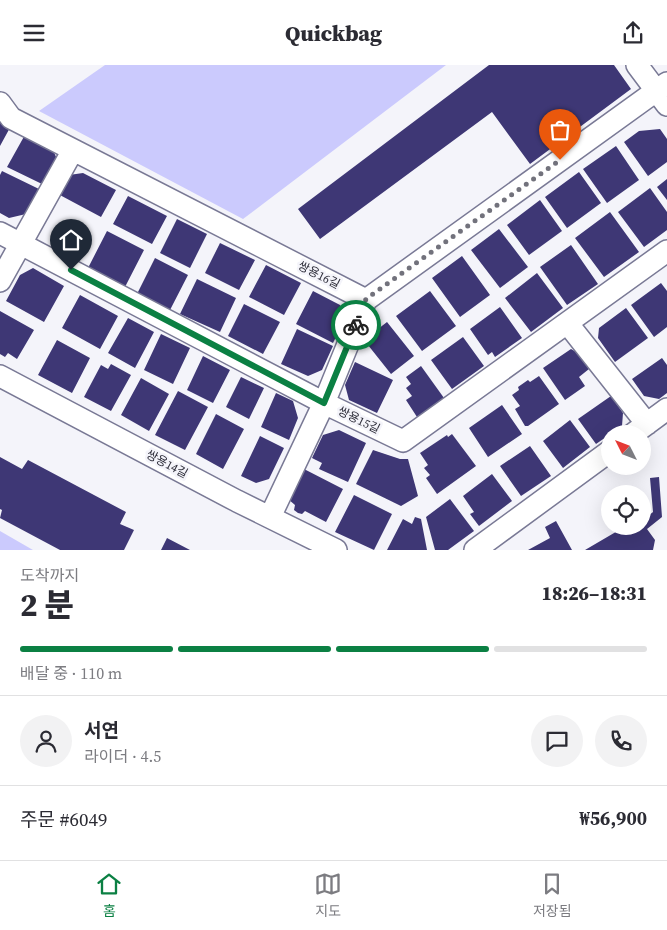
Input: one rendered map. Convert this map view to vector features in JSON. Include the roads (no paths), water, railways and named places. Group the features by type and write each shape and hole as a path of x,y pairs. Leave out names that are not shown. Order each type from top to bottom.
{"street":[{"path":"270,517 324,403 366,299 664,93 637,65"},
{"name":"쌍용16길","path":"0,103 11,118 366,299"},
{"path":"0,281 73,149"},
{"name":"쌍용15길","path":"0,233 324,403 404,441 667,251"},
{"path":"568,324 637,425"},
{"name":"쌍용14길","path":"0,376 336,550"},
{"path":"645,425 667,409"},
{"path":"475,550 601,458"}]}
